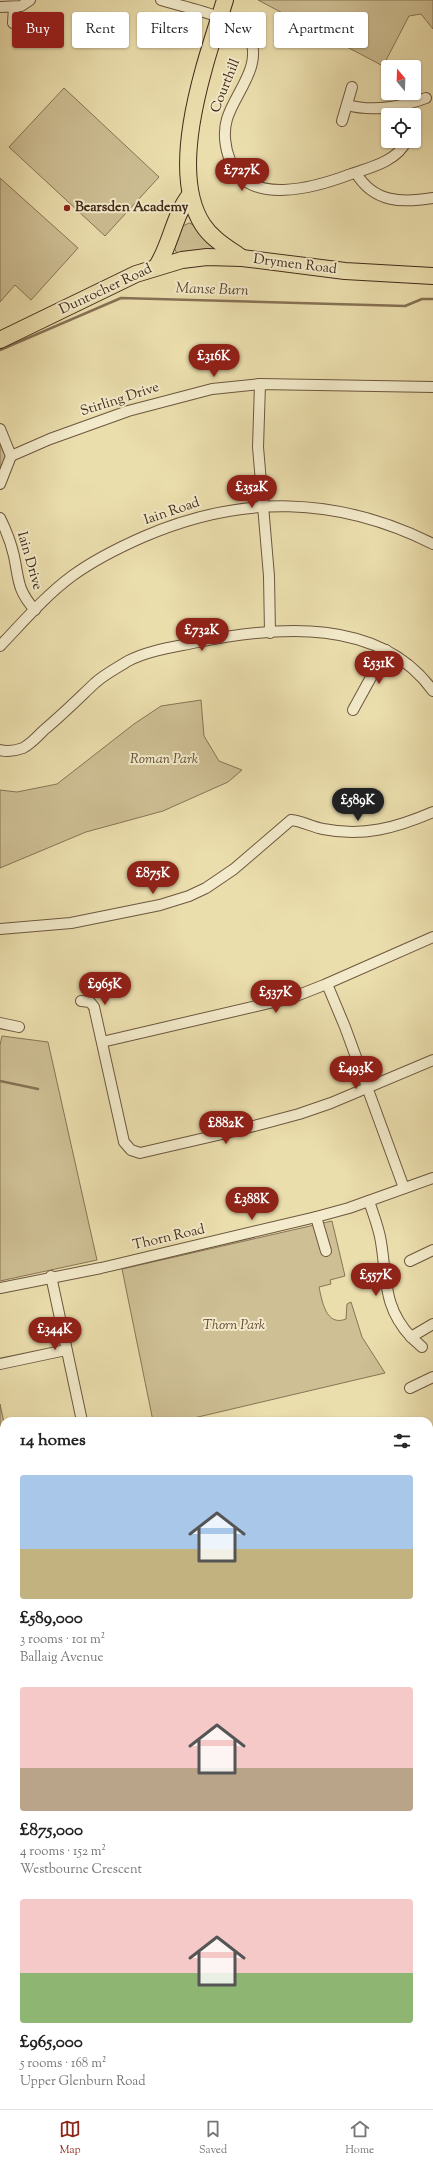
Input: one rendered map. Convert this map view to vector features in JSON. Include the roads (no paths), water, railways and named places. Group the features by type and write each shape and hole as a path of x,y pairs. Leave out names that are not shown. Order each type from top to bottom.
{"main road":[{"path":"222,12 225,0"},
{"path":"157,266 171,239 184,204 190,195 190,146 194,112 200,82 211,48"},
{"name":"Drymen Road","path":"190,195 197,216 206,230 242,258 345,271 433,276"},
{"name":"Duntocher Road","path":"0,340 117,282 157,266 182,260 208,257 242,258"}],"street":[{"path":"0,7 21,6 30,0"},
{"name":"Courthill","path":"161,0 210,16"},
{"path":"14,7 14,12"},
{"name":"Courthill","path":"252,48 252,62 246,79 231,106 226,120 225,146 231,164 236,172 251,185 275,190 314,185 356,173 397,154 401,148"},
{"path":"342,121 352,87"},
{"path":"408,108 426,98"},
{"path":"347,105 369,109 385,106 394,108"},
{"path":"356,173 368,189 381,196 396,200 414,201 433,198"},
{"path":"260,384 258,447 269,576 270,633"},
{"name":"Stirling Drive","path":"11,456 63,434 160,401 212,389 260,384 433,388"},
{"path":"0,429 11,456 0,484"},
{"name":"Iain Road","path":"0,646 34,610 72,576 106,554 156,532 203,516 263,506 308,507 358,515 410,532 433,544"},
{"name":"Iain Drive","path":"0,518 14,555 18,584 24,598 34,610"},
{"path":"0,750 10,752 25,747 96,682 135,658 156,651 220,638 270,633 328,632 368,642 386,650 415,672 433,691"},
{"path":"353,710 386,650"},
{"path":"0,929 71,923 153,906 189,896 206,888 234,869 288,821 293,820 322,829 359,833 393,828 433,812"},
{"path":"102,1042 271,1004 327,984 433,937"},
{"path":"327,984 368,1088 404,1188"},
{"path":"80,1001 88,1000 92,1004 124,1142 131,1150 140,1153 235,1132 299,1114 368,1088 433,1060"},
{"path":"0,1023 19,1027"},
{"name":"Thorn Road","path":"0,1288 51,1276 120,1263 316,1217 369,1201 404,1188 432,1182"},
{"path":"369,1201 380,1236 384,1282 390,1305 403,1328 422,1347"},
{"path":"316,1217 326,1251"},
{"path":"410,1261 433,1250"},
{"path":"51,1276 81,1417"},
{"path":"411,1337 433,1324"},
{"path":"0,1364 66,1350"},
{"path":"410,1388 433,1377"}],"waterway":[{"name":"Manse Burn","path":"0,350 121,298 405,306 422,299 433,299"},
{"path":"0,1081 38,1089"}],"place":[{"name":"Bearsden Academy","path":"67,208"}],"park label":[{"name":"Roman Park","path":"164,760"},
{"name":"Thorn Park","path":"234,1326"}]}
